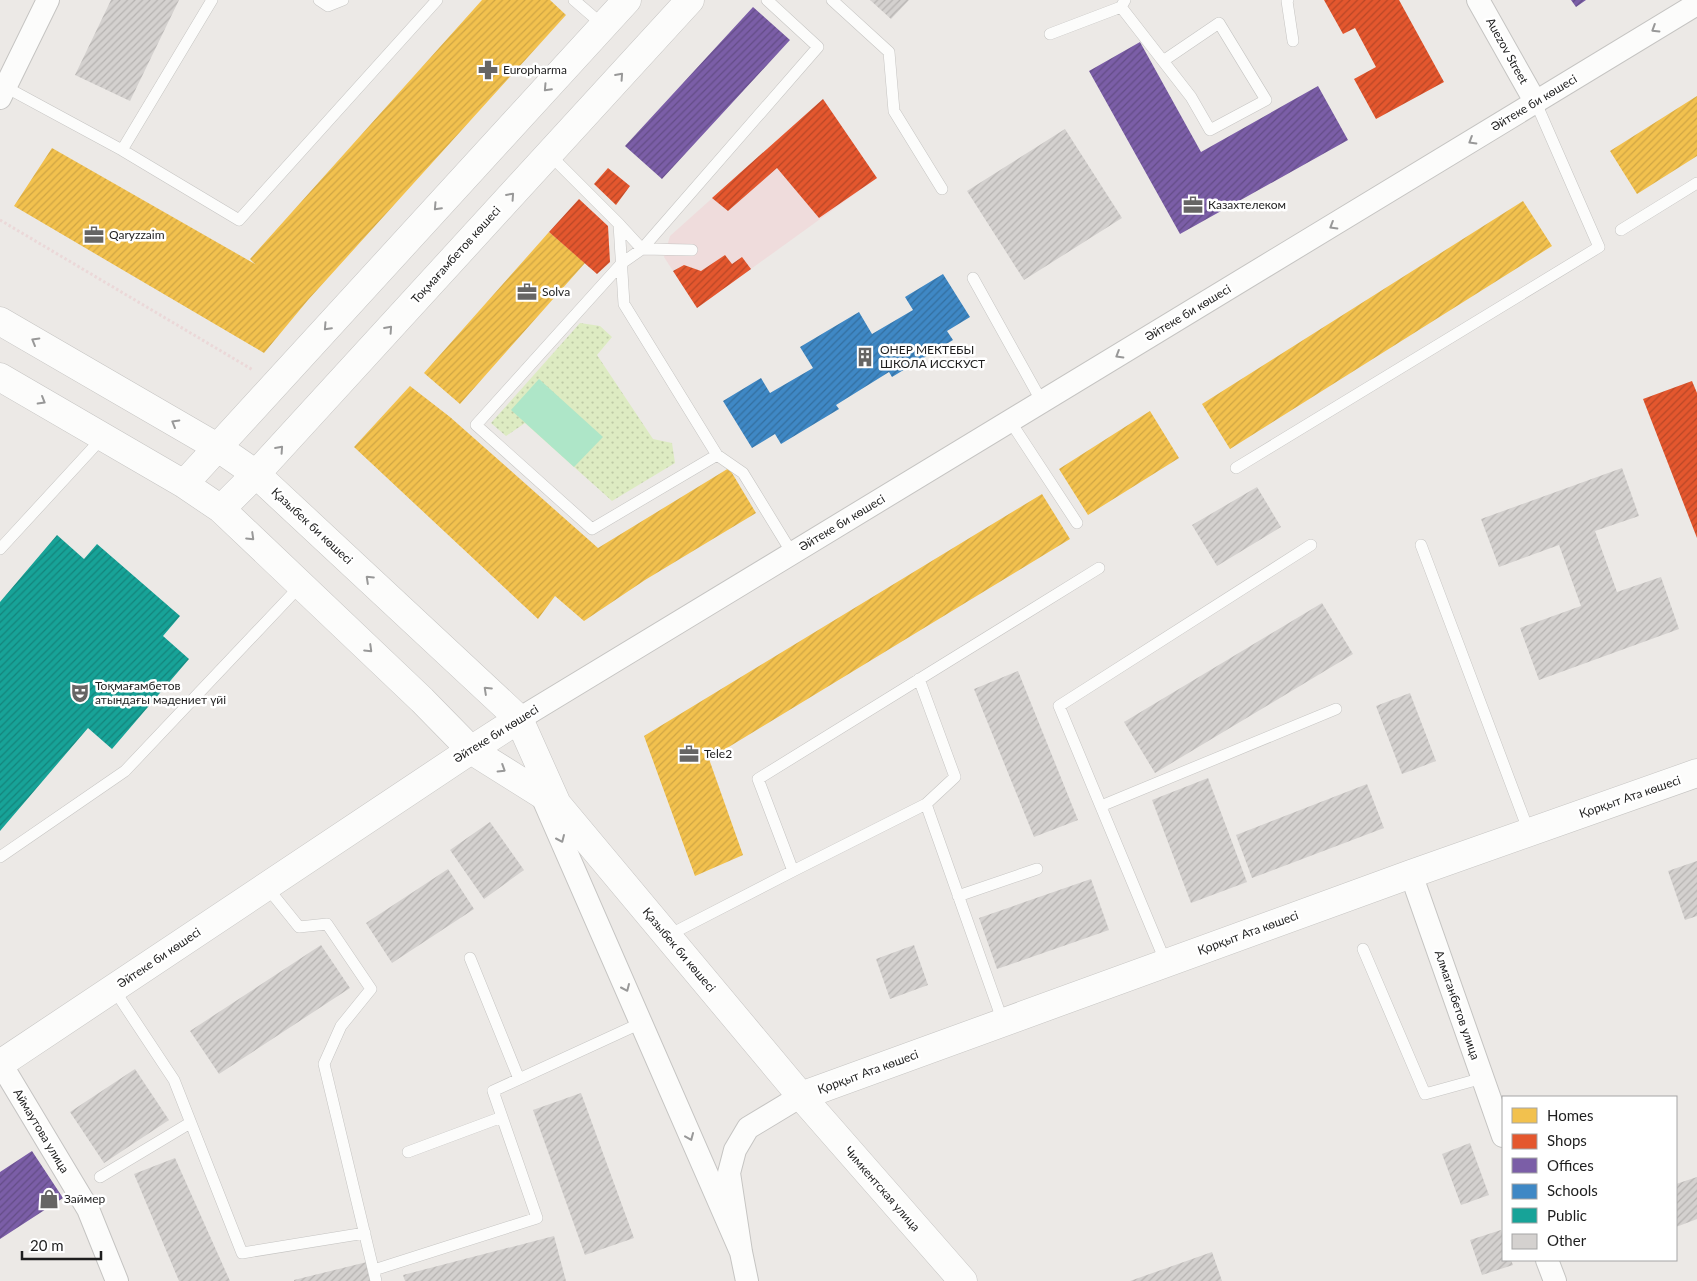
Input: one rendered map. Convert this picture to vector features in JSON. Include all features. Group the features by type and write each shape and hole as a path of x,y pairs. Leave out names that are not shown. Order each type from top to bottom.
{"street":[{"path":"2,89 48,0"},
{"path":"184,484 627,0"},
{"name":"Тоқмағамбетов көшесі","path":"221,509 256,474 690,0"},
{"name":"Auezov Street","path":"1478,0 1536,103"},
{"name":"Әйтеке би көшесі","path":"0,1064 518,719 1697,4"},
{"name":"Қазыбек би көшесі","path":"0,321 217,448 256,474 518,719 549,799"},
{"name":"Қазыбек би көшесі","path":"0,377 184,484 221,509 422,700 471,750 549,799 801,1096"},
{"name":"Қорқыт Ата көшесі","path":"801,1096 1411,874 1697,773"},
{"path":"549,799 641,1023 741,1252"},
{"name":"Алмаганбетов улица","path":"1411,874 1502,1133"},
{"name":"Аймаутова улица","path":"0,1064 88,1209 117,1281"},
{"path":"747,1281 729,1173 735,1150 748,1128 801,1096"},
{"name":"Чимкентская улица","path":"801,1096 963,1281"},
{"path":"1547,1261 1555,1281"}],"lane":[{"path":"122,150 212,0"},
{"path":"319,0 328,6 343,0"},
{"path":"2,89 122,150 238,220 438,0"},
{"path":"574,0 604,26"},
{"path":"717,455 592,529 476,425 622,263 642,249 818,47 767,0"},
{"path":"832,0 889,52 894,111 942,189"},
{"path":"1288,0 1293,41"},
{"path":"1050,34 1123,4 1163,61 1191,97 1210,130 1266,100 1219,23 1163,61"},
{"path":"1236,468 1599,248 1536,103"},
{"path":"549,154 642,249 692,250"},
{"path":"1621,230 1697,183"},
{"path":"619,224 624,304 717,455 743,473 792,553"},
{"path":"972,278 1042,402"},
{"path":"1010,421 1077,523"},
{"path":"0,549 103,436"},
{"path":"1166,963 1059,706 1311,545"},
{"path":"1421,545 1529,832"},
{"path":"793,871 758,779 1099,568"},
{"path":"0,857 125,772 301,585"},
{"path":"667,936 926,804 955,777 919,679"},
{"path":"1101,806 1336,709"},
{"path":"926,804 1003,1022"},
{"path":"958,896 1037,869"},
{"path":"266,886 299,927 327,924 371,989 341,1026 324,1064 375,1276 537,1218 493,1091 641,1023"},
{"path":"1363,949 1425,1094 1483,1078"},
{"path":"470,958 519,1079"},
{"path":"113,988 174,1080 242,1253 365,1233"},
{"path":"408,1152 502,1117"},
{"path":"100,1178 190,1122"}],"path":[{"path":"0,220 276,383"}],"shaded area":[{"path":"823,99 877,178 697,308 664,257 670,236"}],"green space":[{"path":"580,323 600,326 612,337 597,355 653,439 672,443 675,463 612,501 525,423 506,436 491,423"},
{"path":"539,379 603,437 574,467 511,410"}],"building: Homes":[{"path":"482,0 550,0 566,15 308,300 264,353 14,206 52,148 255,264 250,259"},
{"path":"1697,96 1697,156 1637,194 1610,151"},
{"path":"1523,201 1552,246 1230,449 1202,404"},
{"path":"549,232 585,263 460,404 424,373"},
{"path":"410,386 450,417 598,548 729,468 756,513 645,580 584,621 555,596 538,619 354,447"},
{"path":"1150,411 1179,458 1088,515 1059,469"},
{"path":"1042,494 1070,539 709,759 743,855 695,876 644,736"}],"building: Shops":[{"path":"1324,0 1399,0 1444,82 1376,119 1354,79 1376,67 1355,28 1343,34"},
{"path":"823,99 877,178 819,218 777,168 728,211 712,198"},
{"path":"608,168 630,186 616,205 594,184"},
{"path":"579,199 608,226 610,262 597,274 549,232"},
{"path":"725,255 732,264 742,257 751,269 697,308 673,271 684,265 701,271"},
{"path":"1692,381 1697,393 1697,538 1643,399"}],"building: Offices":[{"path":"1571,0 1586,0 1576,7"},
{"path":"753,7 790,40 662,179 625,146"},
{"path":"1140,42 1201,152 1318,86 1348,140 1180,234 1089,71"},
{"path":"32,1151 63,1198 0,1239 0,1172"}],"building: Schools":[{"name":"ОНЕР МЕКТЕБЫ ШКОЛА ИССКУСТ","path":"943,274 970,317 947,331 953,340 892,377 889,372 836,405 839,409 781,444 775,434 752,448 723,401 761,378 770,393 813,368 800,347 859,312 872,334 913,310 905,297"}],"building: Public":[{"name":"Тоқмағамбетов атындағы мәдениет үйі","path":"57,535 84,559 97,544 180,616 163,636 189,659 112,749 88,728 0,831 0,602"}],"building: Other":[{"path":"111,0 179,0 130,101 75,75"},
{"path":"870,0 909,0 891,19"},
{"path":"1065,129 1122,218 1024,280 967,191"},
{"path":"1622,468 1639,516 1595,531 1617,592 1661,577 1679,629 1539,680 1520,628 1581,606 1559,545 1499,567 1481,519"},
{"path":"1257,487 1281,527 1217,566 1192,525"},
{"path":"1322,603 1353,654 1155,773 1124,722"},
{"path":"1018,671 1078,820 1034,837 974,689"},
{"path":"1410,693 1436,761 1402,774 1376,706"},
{"path":"1208,778 1247,882 1191,903 1152,800"},
{"path":"1367,784 1384,828 1252,878 1236,835"},
{"path":"490,822 524,870 484,899 450,850"},
{"path":"1697,861 1697,916 1685,920 1668,871"},
{"path":"448,869 474,909 392,963 366,923"},
{"path":"1091,879 1109,930 997,969 979,918"},
{"path":"321,945 350,988 219,1074 190,1031"},
{"path":"914,945 928,985 890,999 876,959"},
{"path":"135,1069 169,1120 104,1163 70,1112"},
{"path":"581,1093 634,1238 585,1255 533,1110"},
{"path":"1470,1143 1489,1195 1461,1205 1442,1154"},
{"path":"175,1158 230,1281 179,1281 134,1174"},
{"path":"1697,1177 1697,1219 1677,1227 1677,1184"},
{"path":"1501,1230 1502,1261 1511,1261 1513,1265 1482,1275 1470,1240"},
{"path":"554,1236 566,1281 405,1281 403,1275"},
{"path":"1212,1252 1222,1281 1130,1281"},
{"path":"367,1262 371,1281 294,1281 294,1280"}],"place":[{"name":"Europharma","path":"488,70"},
{"name":"Казахтелеком","path":"1193,205"},
{"name":"Qaryzzaim","path":"94,235"},
{"name":"Solva","path":"527,292"},
{"name":"ОНЕР МЕКТЕБЫ ШКОЛА ИССКУСТ","path":"865,357"},
{"name":"Тоқмағамбетов атындағы мәдениет үйі","path":"80,693"},
{"name":"Tele2","path":"689,754"},
{"name":"Займер","path":"49,1199"}]}
